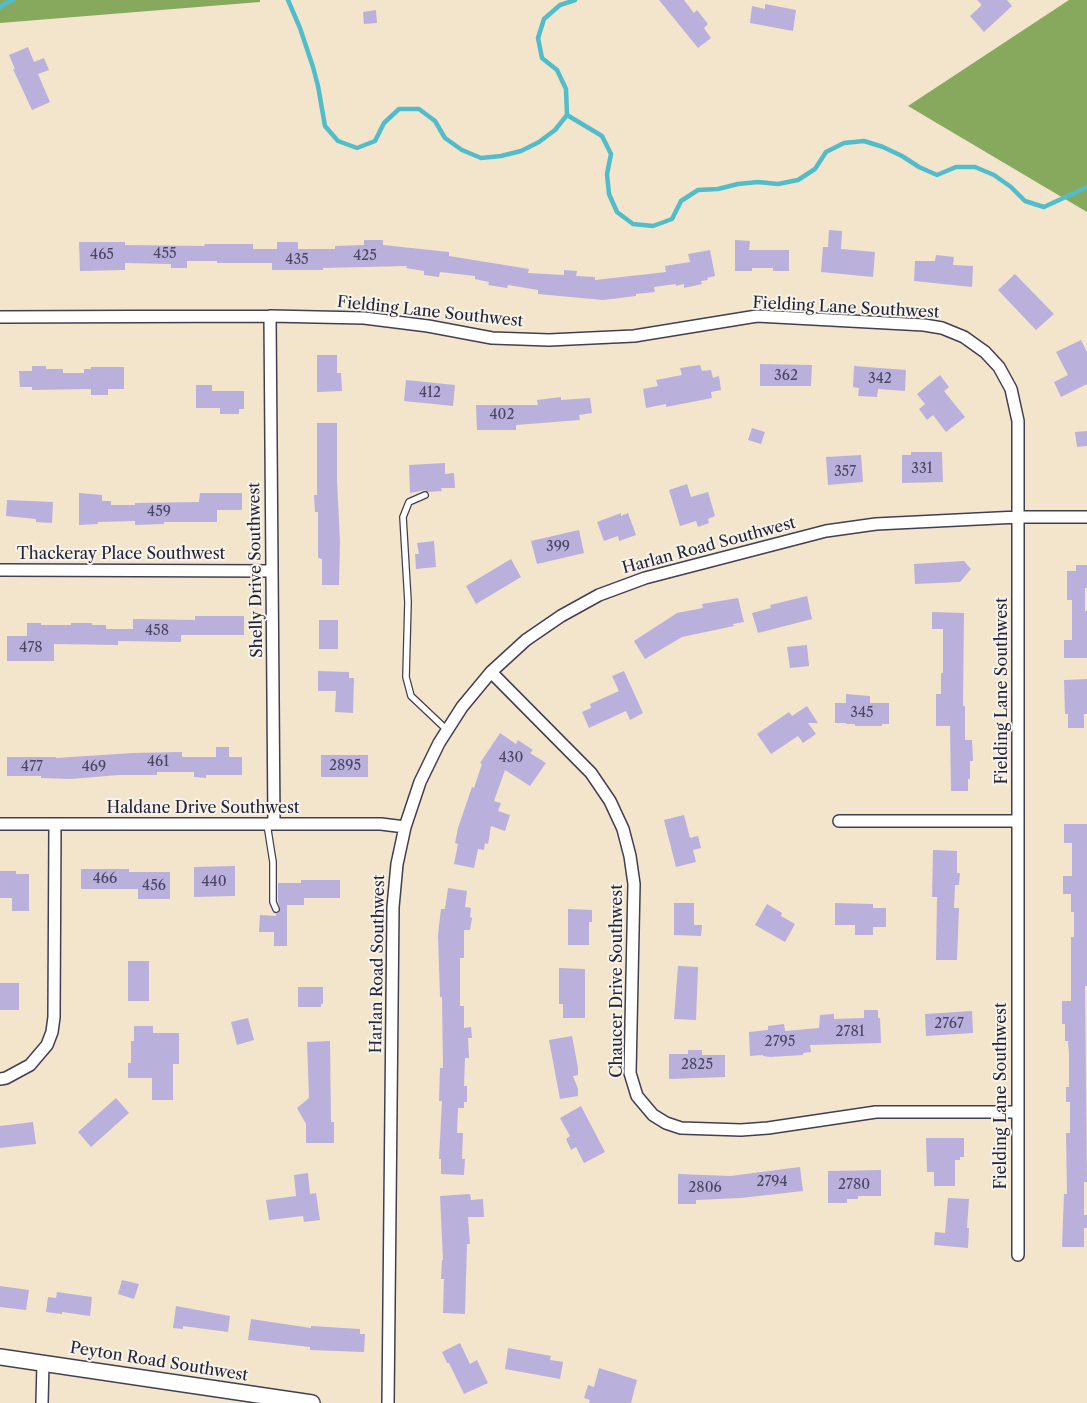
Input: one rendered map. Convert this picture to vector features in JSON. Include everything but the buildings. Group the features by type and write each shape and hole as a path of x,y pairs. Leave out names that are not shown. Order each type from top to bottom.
{"street":[{"name":"Fielding Lane Southwest","path":"0,317 270,316 364,318 428,326 492,338 549,340 634,336 757,316 924,325 942,328 964,338 985,352 999,367 1011,389 1018,420 1018,1255"},
{"name":"Shelly Drive Southwest","path":"270,316 272,570 270,824"},
{"name":"Harlan Road Southwest","path":"388,1403 393,907 397,864 405,827 420,782 439,743 462,707 491,672 526,640 561,616 599,595 645,578 826,531 876,524 1018,517 1087,517"},
{"name":"Thackeray Place Southwest","path":"0,570 272,570"},
{"name":"Chaucer Drive Southwest","path":"491,672 591,773 610,801 623,829 630,856 634,884 630,1073 637,1096 652,1115 666,1123 681,1128 741,1130 768,1128 876,1112 1018,1112"},
{"path":"839,821 1018,821"},
{"name":"Haldane Drive Southwest","path":"0,824 381,824 405,827"},
{"path":"0,1078 6,1078 30,1065 47,1045 52,1032 54,1017 55,824"},
{"name":"Peyton Road Southwest","path":"0,1357 312,1403"},
{"path":"42,1403 43,1363"}],"lane":[{"path":"425,495 409,502 403,517 408,602 406,677 411,696 447,730"},
{"path":"270,824 273,862 273,902 276,910"}],"green space":[{"path":"0,0 260,0 260,2 0,23"},
{"path":"1069,0 1087,0 1087,212 908,106"}],"waterway":[{"path":"0,8 13,0"},
{"path":"288,0 313,67 325,126 338,141 357,148 375,141 384,123 399,109 419,109 435,121 445,138 462,150 481,158 521,151 539,142 555,130 567,115 566,89 557,70 542,58 538,38 544,19 560,5 575,0"},
{"path":"567,115 602,136 611,154 607,174 609,194 617,212 633,224 653,226 672,219 681,201 698,190 718,189 738,184 758,182 778,184 798,180 815,169 826,152 844,143 864,141 883,147 937,175 956,167 975,167 994,175 1011,187 1025,201 1044,207 1087,187"}]}
